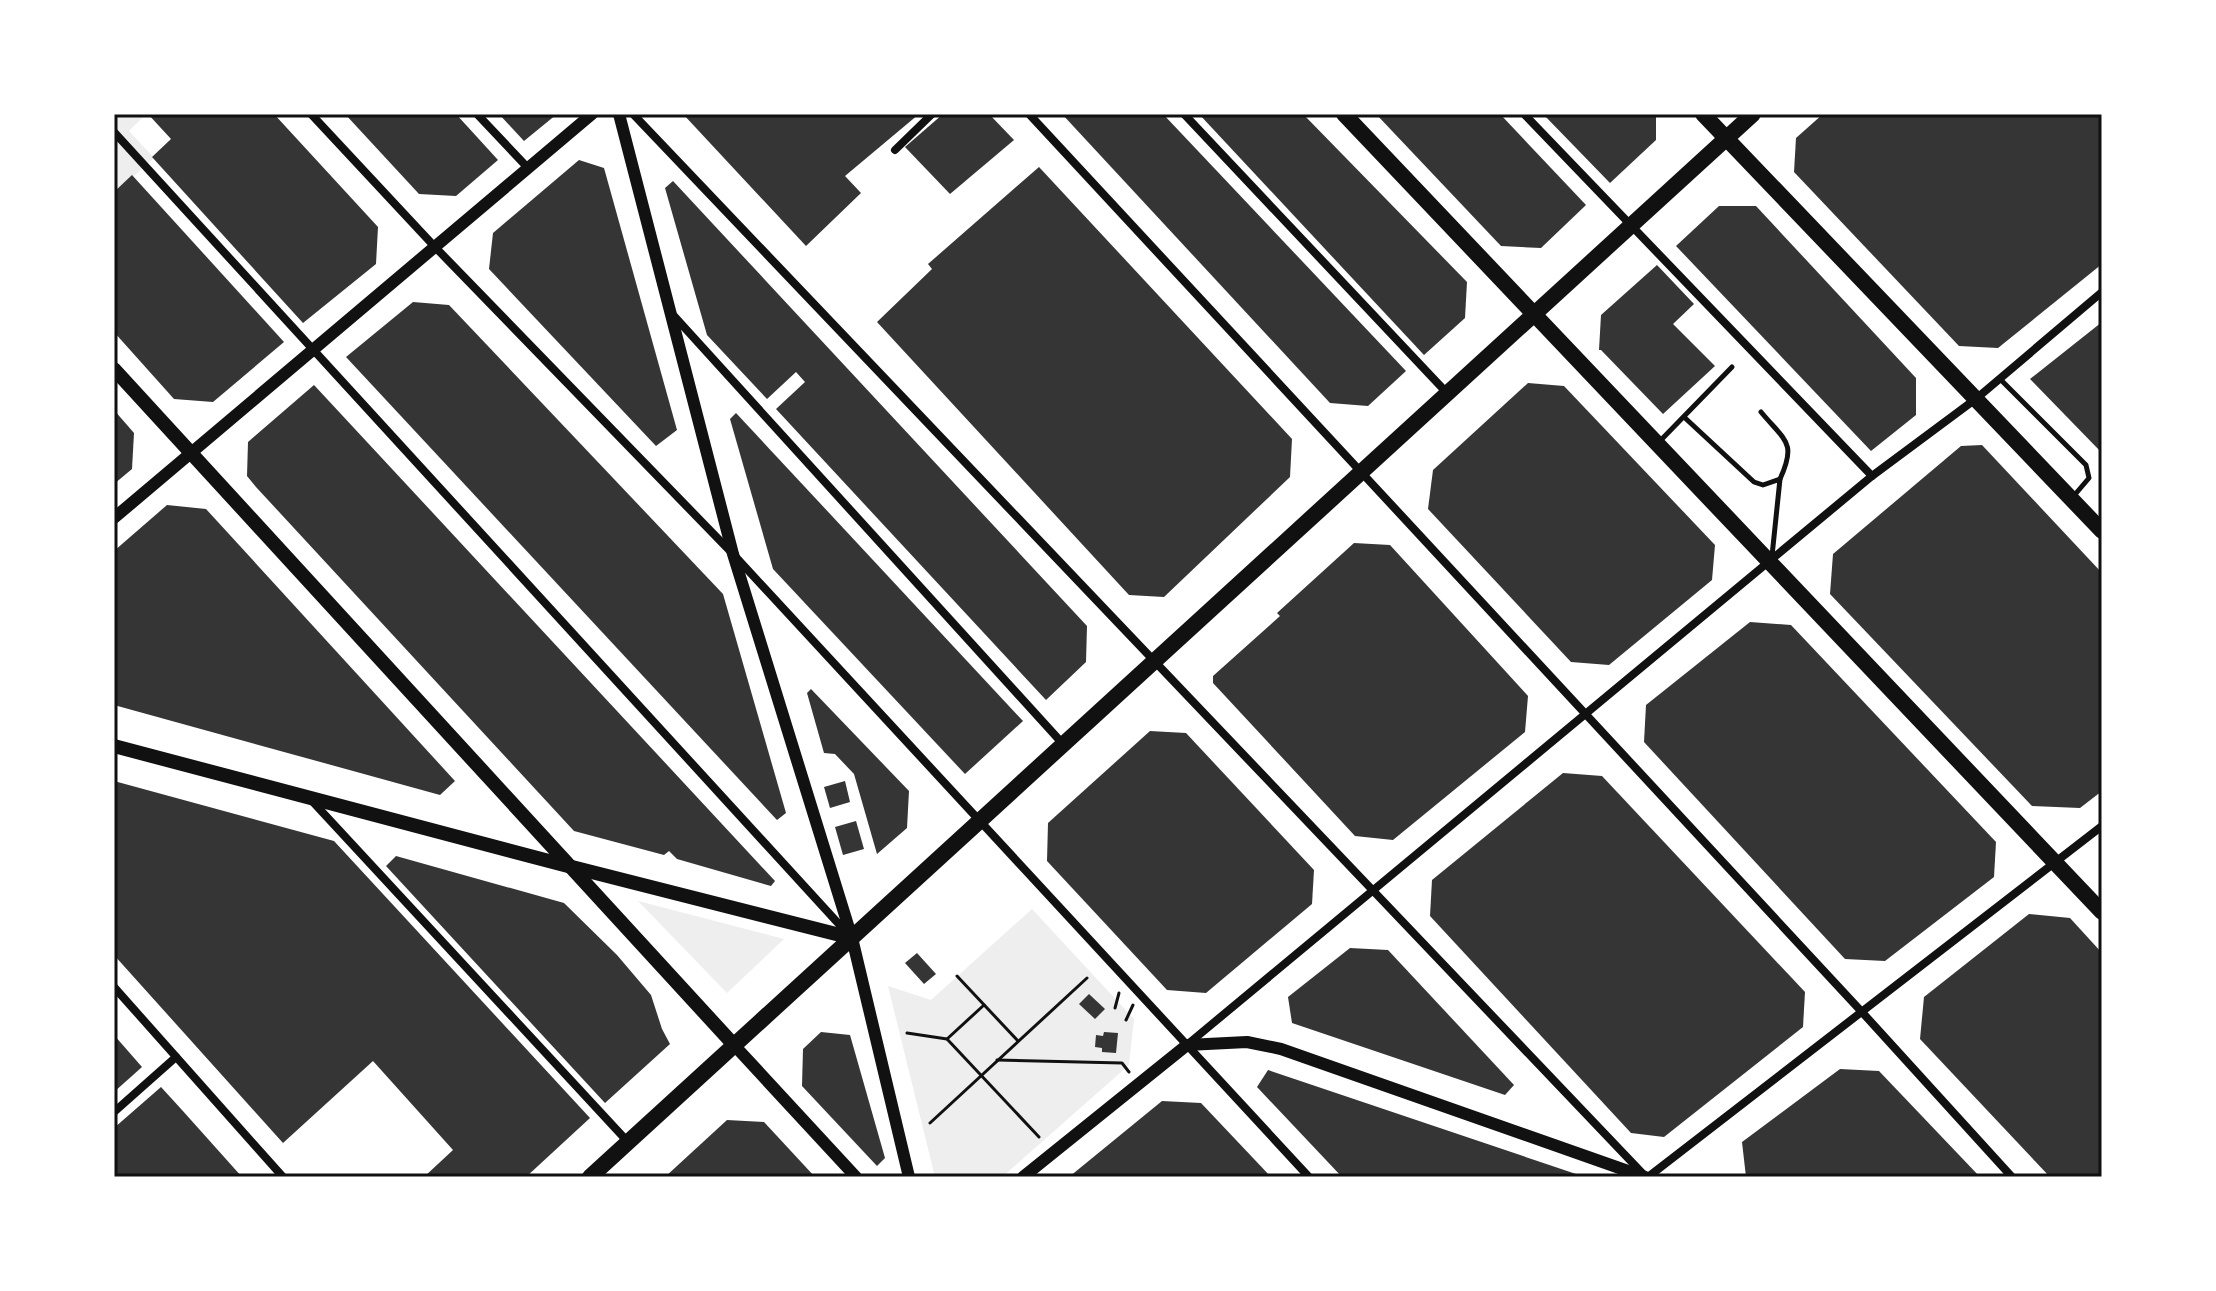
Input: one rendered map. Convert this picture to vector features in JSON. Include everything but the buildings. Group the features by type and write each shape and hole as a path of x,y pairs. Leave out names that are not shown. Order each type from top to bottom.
{"main road":[{"path":"1344,114 2102,912"},
{"path":"1703,114 2102,531"},
{"path":"590,1177 1753,114"},
{"path":"114,369 734,1045"},
{"path":"114,746 852,938"}],"street":[{"path":"311,114 435,247 733,554 1309,1177"},
{"path":"477,114 528,168"},
{"path":"114,518 592,114"},
{"path":"619,114 733,554 852,938 909,1177"},
{"path":"633,114 1647,1177"},
{"path":"895,150 932,114"},
{"path":"1029,114 2012,1177"},
{"path":"1184,114 1447,393"},
{"path":"1524,114 1872,476"},
{"path":"114,132 852,938"},
{"path":"1023,1177 1187,1045 1872,476 1977,398 2102,292"},
{"path":"669,310 1063,744"},
{"path":"307,795 628,1142"},
{"path":"1647,1177 2102,826"},
{"path":"114,987 283,1177"},
{"path":"1187,1045 1247,1042 1281,1049 1647,1177"},
{"path":"734,1045 856,1177"},
{"path":"114,1112 176,1057"},
{"path":"893,1177 905,1163"}],"lane":[{"path":"1659,443 1732,367"},
{"path":"1999,379 2086,465 2089,478 2071,498"},
{"path":"1761,412 1787,443 1790,457 1780,479 1771,561"},
{"path":"1684,417 1754,482 1763,485 1780,479"}],"path":[{"path":"957,976 1018,1041"},
{"path":"930,1123 1087,978"},
{"path":"947,1039 984,1005"},
{"path":"907,1033 947,1039 1039,1137"},
{"path":"997,1060 1122,1063"}],"shaded area":[{"path":"114,114 146,114 129,131 154,158 116,192"},
{"path":"638,901 784,939 727,993"},
{"path":"1032,909 1134,1019 1129,1065 1002,1177 935,1177 888,986 931,1000"}]}
